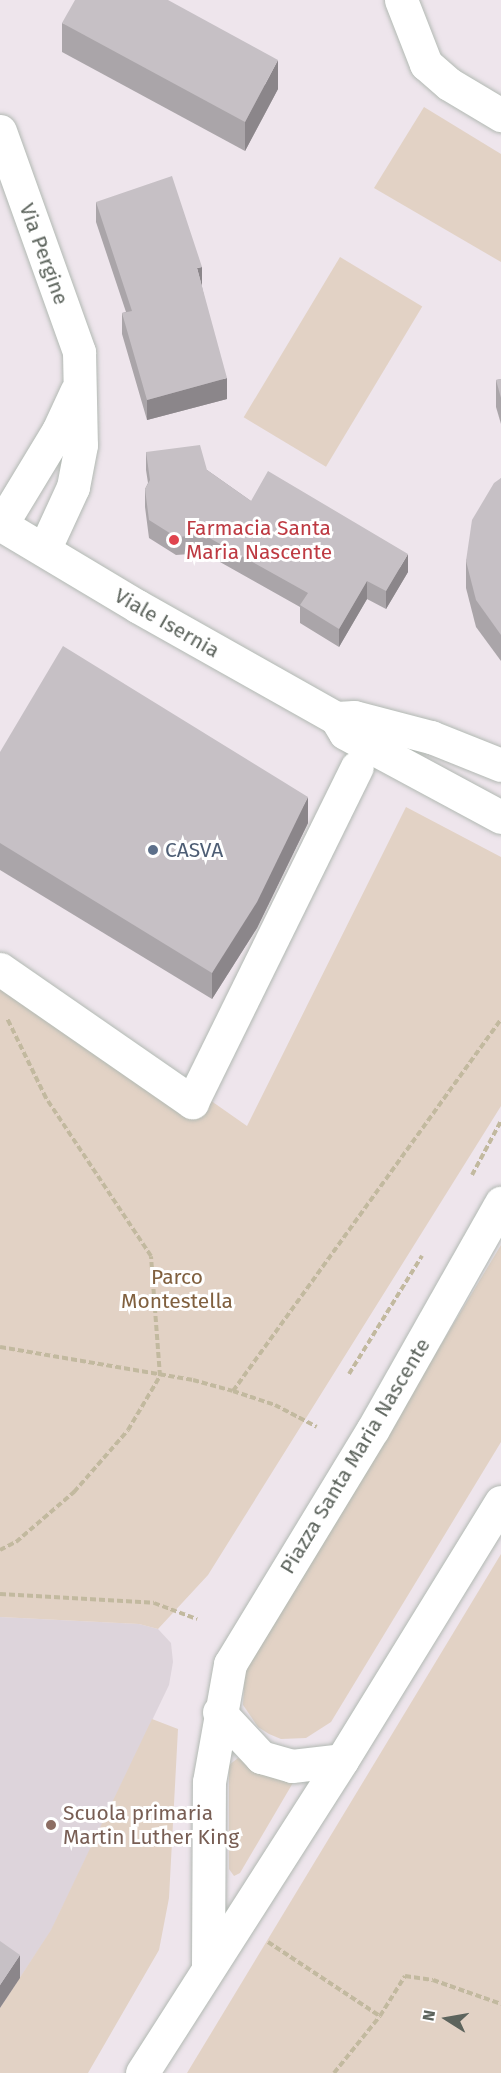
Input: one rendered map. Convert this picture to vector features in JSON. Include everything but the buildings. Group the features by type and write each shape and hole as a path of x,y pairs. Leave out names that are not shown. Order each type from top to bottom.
{"street":[{"path":"401,0 426,63 449,84 501,115"},
{"name":"Via Pergine","path":"0,131 79,352 81,445 73,487 44,550"},
{"name":"Via Pergine","path":"1,524 58,431 81,380"},
{"name":"Viale Isernia","path":"1,524 336,718 345,733 501,817"},
{"name":"Viale Isernia","path":"336,718 354,717 431,737 501,765"},
{"path":"0,969 192,1102 357,767"},
{"name":"Piazza Santa Maria Nascente","path":"208,1966 210,1782 219,1712 230,1664 373,1429 501,1203"},
{"path":"142,2073 208,1966 342,1760 501,1502"},
{"path":"219,1712 261,1757 292,1766 342,1760"}],"path":[{"path":"0,1550 16,1542 74,1492 128,1430 160,1376 151,1256 46,1098 3,1009"},
{"path":"233,1391 501,1019"},
{"path":"472,1175 501,1121"},
{"path":"349,1374 422,1256"},
{"path":"0,1347 233,1391 275,1405 317,1427"},
{"path":"0,1594 154,1603 197,1619"},
{"path":"237,1921 380,2016"},
{"path":"334,2073 380,2016 405,1976 433,1980 501,2004"}],"shaded area":[{"name":"Scuola primaria Martin Luther King","path":"0,1617 139,1624 158,1629 171,1643 173,1662 169,1685 51,1931 0,2008"}],"green space":[{"path":"424,107 501,154 501,262 374,188"},
{"path":"340,257 422,306 326,467 244,417"},
{"name":"Parco Montestella","path":"406,807 501,857 501,1106 208,1575 158,1629 139,1624 0,1617 0,953 247,1126"},
{"path":"501,1245 501,1442 331,1722 306,1738 281,1739 269,1734 258,1727 243,1705 245,1670"},
{"path":"501,1554 501,2073 187,2073"},
{"path":"152,1719 178,1729 169,1898 159,1950 88,2073 0,2073 0,2008 51,1930"},
{"path":"238,1758 294,1781 240,1873 234,1876 229,1869 229,1765"}],"place":[{"name":"Farmacia Santa Maria Nascente","path":"174,540"},
{"name":"CASVA","path":"153,850"},
{"name":"Scuola primaria Martin Luther King","path":"51,1825"}]}
